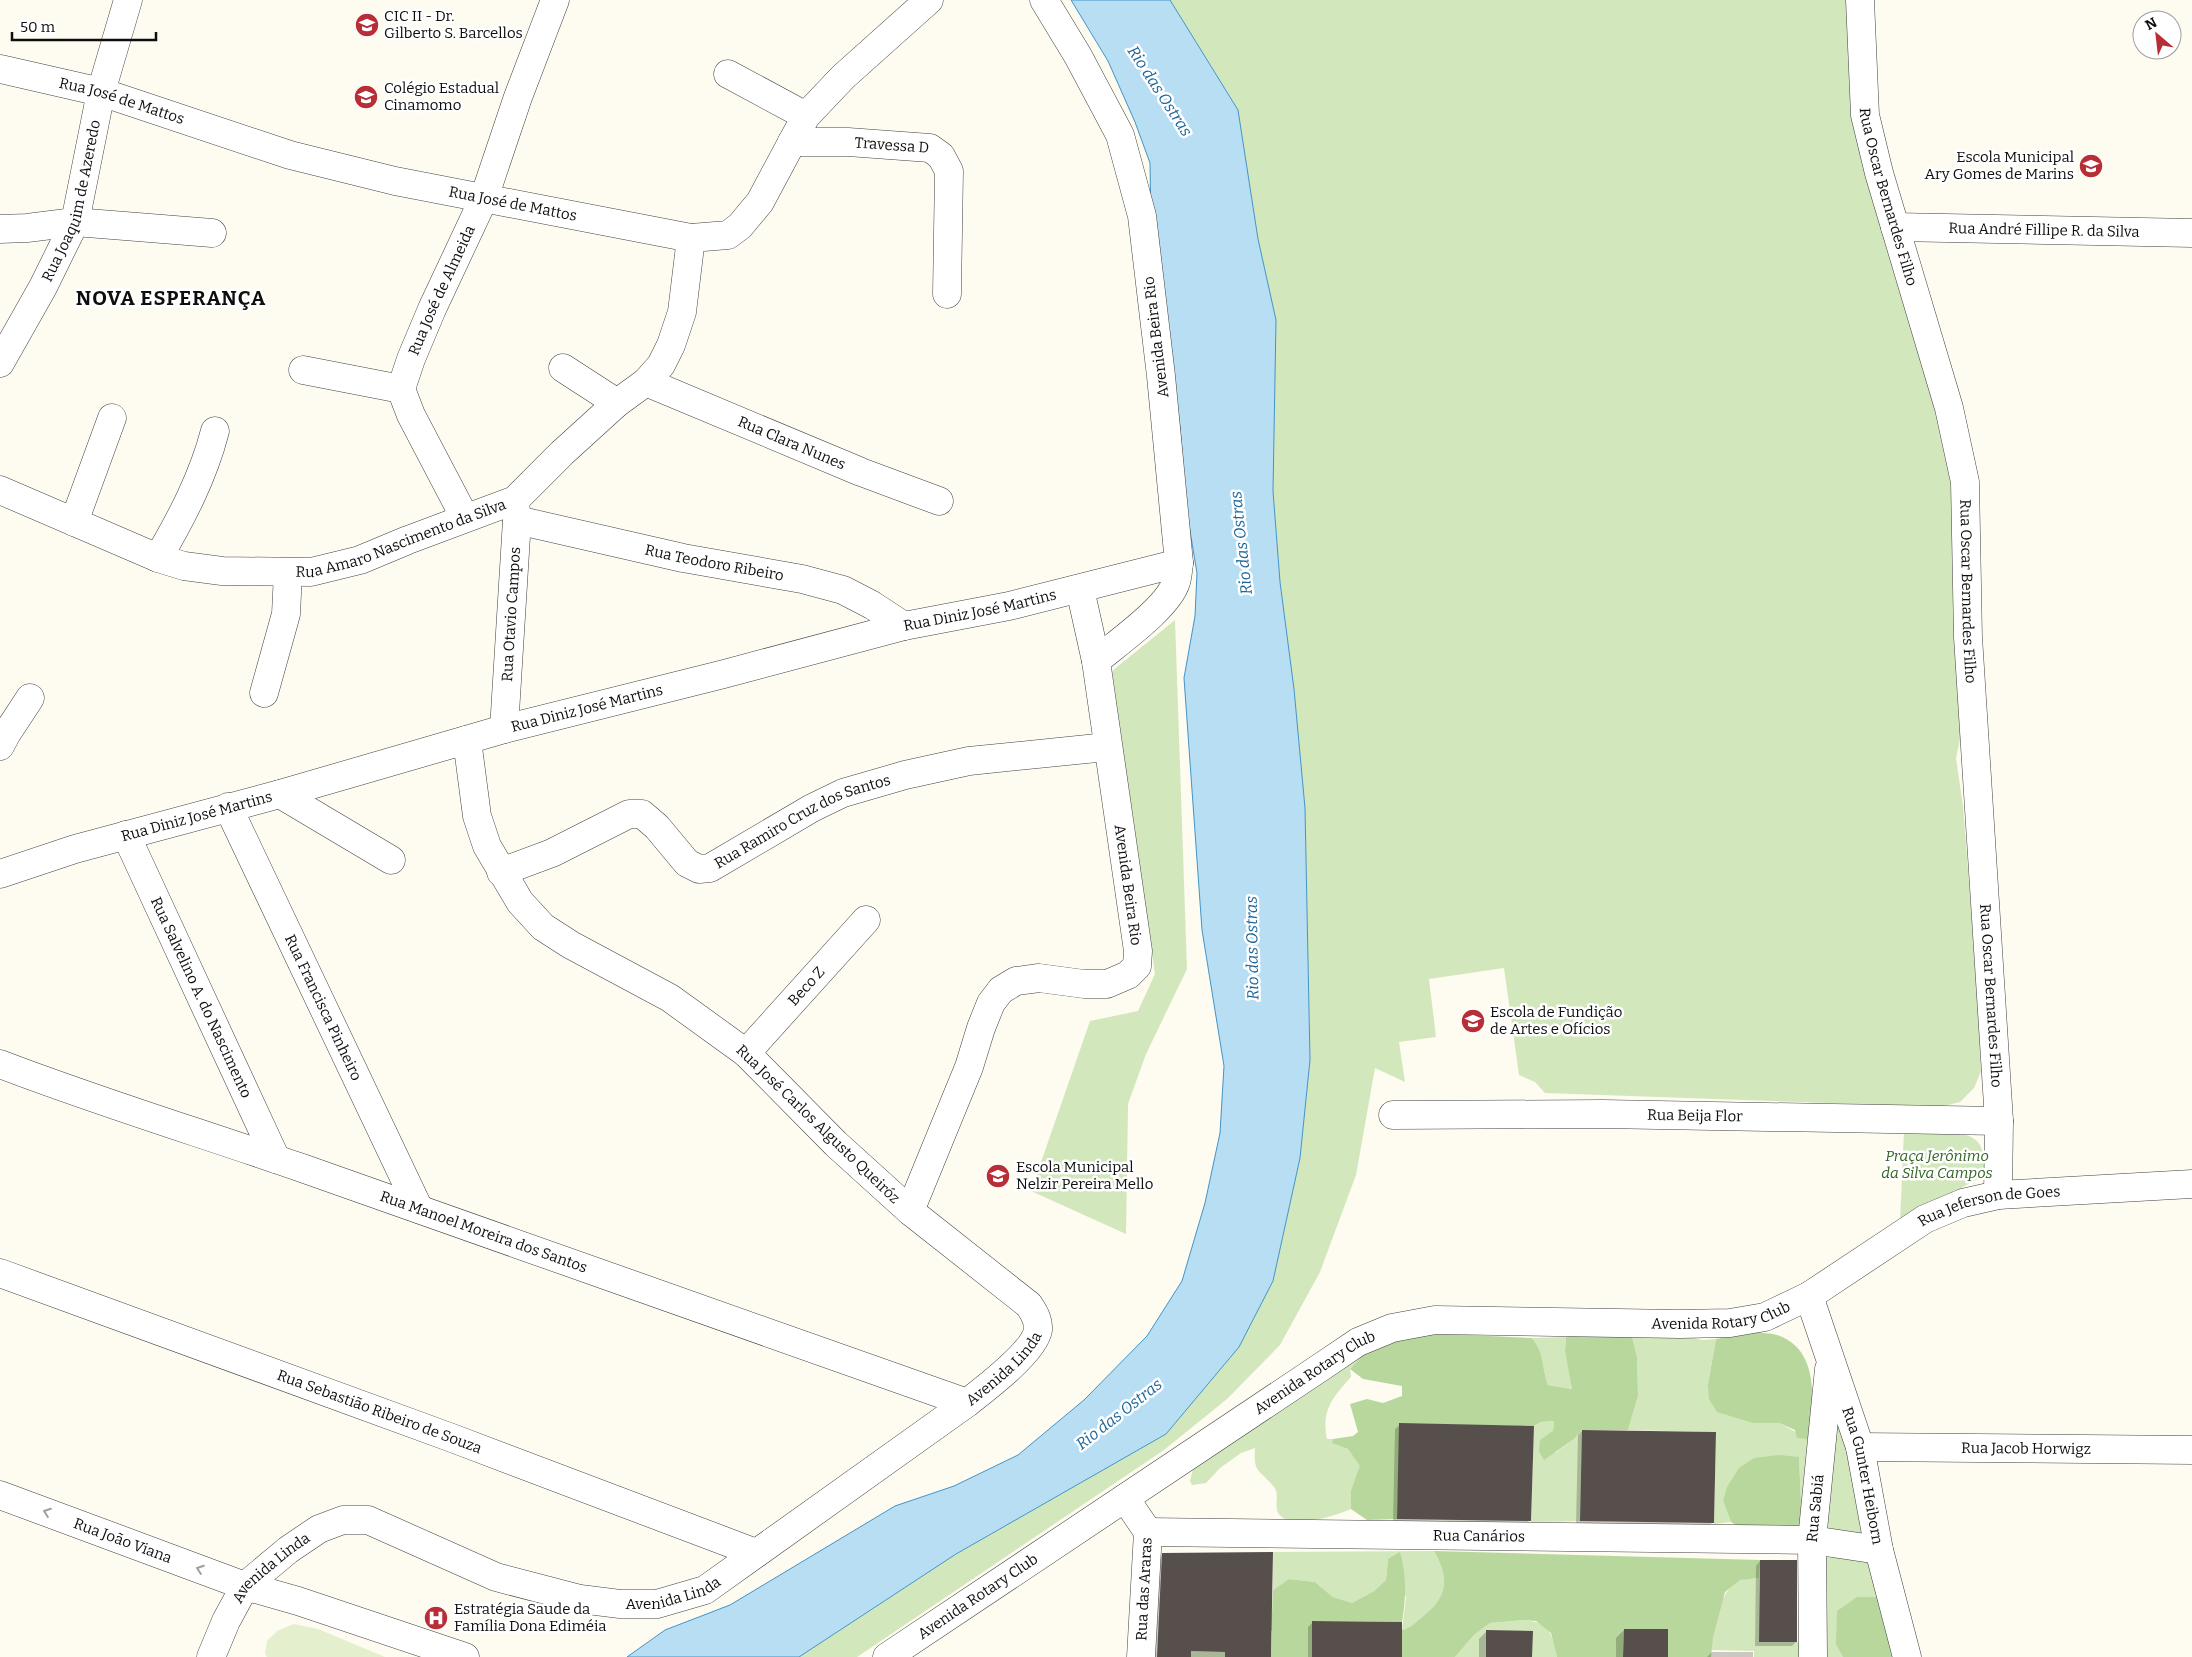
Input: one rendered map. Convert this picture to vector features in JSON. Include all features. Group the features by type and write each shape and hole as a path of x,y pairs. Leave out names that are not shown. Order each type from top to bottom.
{"street":[{"name":"Rua Joaquim de Azeredo","path":"0,363 43,287 75,222 101,92 128,0"},
{"name":"Rua José de Almeida","path":"401,389 432,309 484,198 518,97 555,0"},
{"name":"Rua José de Mattos","path":"0,69 101,92 290,155 395,181 691,238 728,235 740,226 760,202 806,116 843,77 929,0"},
{"name":"Avenida Beira Rio","path":"1044,0 1078,56 1120,135 1142,216 1161,376 1179,563 1176,583 1166,598 1148,618 1096,660"},
{"name":"Rua Oscar Bernardes Filho","path":"1860,0 1865,115 1895,227 1949,408 1964,482 1968,637 1999,1121 1998,1195"},
{"path":"728,74 806,116"},
{"name":"Travessa D","path":"792,142 898,145 930,148 941,156 949,171 946,294"},
{"path":"0,229 27,228 75,222 212,233"},
{"name":"Rua André Fillipe R. da Silva","path":"1895,227 2192,233"},
{"name":"Rua Amaro Nascimento da Silva","path":"0,490 158,558 184,566 222,571 310,572 351,563 465,518 516,510 562,453 617,403 646,382 661,365 671,345 682,312 691,238"},
{"path":"564,368 617,403"},
{"path":"303,370 401,389 411,415 465,518"},
{"name":"Rua Clara Nunes","path":"646,382 862,472 939,501"},
{"path":"74,522 112,418"},
{"path":"158,558 178,524 196,487 210,451 214,431"},
{"name":"Rua Teodoro Ribeiro","path":"516,510 683,558 802,579 842,590 872,605 904,626"},
{"name":"Rua Otavio Campos","path":"504,729 516,510"},
{"name":"Rua Diniz José Martins","path":"0,874 42,859 280,794 504,729 724,674 904,626 1009,606 1179,563"},
{"path":"264,693 286,614 288,573"},
{"name":"Avenida Beira Rio","path":"910,1211 969,1067 991,1003 1001,990 1016,981 1039,978 1084,984 1107,984 1128,976 1137,966 1138,951 1107,747 1096,660 1080,588"},
{"path":"2,735 30,698"},
{"name":"Rua José Carlos Algusto Queiróz","path":"467,740 477,816 487,846 500,872 520,902 543,927 571,945 670,998 746,1053 836,1144 910,1211 1029,1305"},
{"name":"Rua Ramiro Cruz dos Santos","path":"500,872 552,853 629,814 642,814 657,827 687,863 699,869 710,868 812,808 843,793 905,775 969,761 1107,747"},
{"path":"280,794 391,860"},
{"name":"Rua Francisca Pinheiro","path":"228,807 419,1209"},
{"name":"Rua Salvelino A. do Nascimento","path":"126,835 276,1159"},
{"name":"Beco Z","path":"746,1053 866,920"},
{"name":"Rua Manoel Moreira dos Santos","path":"0,1064 71,1091 276,1159 967,1403"},
{"name":"Rua Beija Flor","path":"1393,1115 1603,1114 1999,1121"},
{"name":"Rua Jeferson de Goes","path":"1809,1296 1926,1220 1963,1203 1998,1195 2192,1184"},
{"name":"Rua Sebastião Ribeiro de Souza","path":"0,1273 452,1438 756,1554"},
{"name":"Rua Gunter Heiborn","path":"1809,1296 1860,1447 1879,1550 1907,1657"},
{"name":"Avenida Rotary Club","path":"888,1657 1352,1347 1392,1328 1435,1320 1680,1324 1730,1323 1765,1317 1809,1296"},
{"name":"Avenida Linda","path":"211,1657 226,1622 245,1586 288,1550 319,1529 342,1520 368,1520 496,1577 580,1599 620,1604 657,1604 705,1590 967,1403 1001,1376 1034,1340 1038,1331 1037,1319 1029,1305"},
{"name":"Rua Sabiá","path":"1814,1657 1812,1540 1830,1360"},
{"name":"Rua Jacob Horwigz","path":"1860,1447 2192,1450"},
{"name":"Rua João Viana","path":"0,1495 245,1586 298,1600 465,1657"},
{"name":"Rua das Araras","path":"1125,1498 1148,1532 1141,1657"},
{"name":"Rua Canários","path":"1148,1532 1812,1540 1879,1550"},
{"path":"927,1657 933,1635 942,1620"}],"green space":[{"path":"1170,0 1849,0 1854,127 1946,435 1954,491 1965,716 1956,758 1963,806 1977,984 1981,1071 1974,1088 1960,1102 1940,1107 1545,1093 1535,1082 1519,1075 1504,968 1429,979 1436,1037 1399,1042 1405,1082 1375,1068 1356,1175 1320,1272 1280,1345 1227,1399 1164,1450 857,1657 799,1657 956,1554 1166,1434 1239,1347 1273,1281 1300,1158 1310,1060 1305,808 1294,689 1280,582 1273,491 1276,320 1258,239 1238,110"},
{"path":"1175,620 1187,969 1146,1054 1128,1104 1126,1234 1031,1191 1090,1021 1138,1011 1155,974 1112,671"},
{"name":"Praça Jerônimo da Silva Campos","path":"1904,1131 1945,1131 1966,1135 1975,1139 1980,1145 1986,1165 1979,1178 1900,1222"},
{"path":"1754,1332 1777,1335 1791,1342 1801,1353 1808,1365 1812,1394 1809,1439 1797,1438 1795,1430 1779,1423 1753,1423 1717,1412 1709,1399 1708,1384 1716,1339"},
{"path":"1425,1333 1532,1338 1539,1349 1548,1385 1572,1389 1565,1351 1566,1337 1591,1333 1608,1333 1632,1337 1637,1357 1638,1396 1628,1430 1582,1430 1574,1439 1544,1460 1539,1451 1540,1440 1553,1431 1554,1421 1541,1422 1534,1426 1400,1424 1397,1519 1367,1520 1351,1509 1351,1490 1360,1466 1348,1449 1332,1443 1333,1439 1353,1436 1358,1432 1350,1404 1367,1399 1383,1403 1402,1396 1402,1386 1363,1379 1350,1369 1366,1352 1398,1340"},
{"path":"1685,1336 1702,1340 1716,1339 1708,1384 1753,1423 1779,1423 1809,1439 1802,1525 1799,1457 1723,1501 1731,1522 1714,1524 1716,1432 1628,1430 1638,1396 1637,1357 1632,1337"},
{"path":"1566,1337 1565,1351 1573,1389 1548,1385 1539,1349 1532,1338"},
{"path":"1366,1352 1350,1369 1351,1377 1334,1398 1327,1412 1326,1420 1327,1439 1333,1439 1333,1443 1348,1449 1361,1466 1351,1490 1351,1509 1324,1518 1302,1522 1284,1519 1277,1510 1276,1490 1256,1467 1255,1448 1241,1453 1220,1468 1206,1483 1192,1485 1190,1481 1194,1465"},
{"path":"1839,1415 1871,1542 1820,1536"},
{"path":"1554,1421 1555,1453 1574,1439 1582,1430 1580,1521 1531,1522 1534,1426 1541,1422"},
{"path":"1779,1455 1799,1457 1802,1525 1797,1527 1739,1527 1731,1522 1723,1501 1727,1487 1739,1468 1754,1458"},
{"path":"1434,1551 1443,1571 1444,1588 1437,1603 1430,1610 1408,1628 1402,1630 1406,1597 1388,1559 1386,1580 1374,1591 1352,1603 1333,1597 1315,1582 1289,1579 1273,1590 1273,1552"},
{"path":"1434,1551 1760,1560 1759,1578 1740,1580 1725,1592 1713,1637 1711,1657 1668,1657 1668,1629 1624,1629 1623,1657 1557,1657 1551,1633 1536,1621 1524,1620 1490,1623 1474,1635 1455,1657 1402,1657 1402,1630 1412,1625 1437,1603 1444,1588 1443,1571"},
{"path":"1400,1552 1405,1587 1402,1622 1313,1621 1312,1657 1271,1657 1272,1631 1226,1631 1227,1614 1272,1613 1273,1590 1289,1579 1315,1582 1333,1597 1352,1603 1374,1591 1386,1580 1388,1559"},
{"path":"1819,1557 1861,1559 1870,1563 1879,1597 1836,1645 1843,1657 1820,1657"},
{"path":"1759,1578 1759,1642 1799,1642 1800,1657 1754,1657 1754,1651 1711,1650 1718,1611 1727,1592 1740,1580"},
{"path":"1857,1597 1879,1597 1895,1657 1843,1657 1836,1645 1837,1611"},
{"path":"1524,1620 1539,1623 1545,1627 1551,1636 1557,1657 1532,1657 1532,1631 1487,1630 1486,1657 1455,1657 1474,1635 1490,1623"},
{"path":"294,1624 318,1629 385,1657 267,1657 265,1653 267,1641 277,1631"},
{"path":"1191,1651 1225,1652 1225,1657 1191,1657"}],"water":[{"name":"Rio das Ostras","path":"1071,0 1170,0 1238,110 1258,239 1276,320 1273,491 1280,582 1294,689 1305,808 1310,1060 1300,1158 1273,1281 1239,1347 1166,1434 956,1554 799,1657 627,1657 665,1630 730,1605 895,1506 954,1486 1018,1455 1084,1400 1147,1336 1182,1281 1205,1203 1220,1133 1224,1066 1202,930 1184,678 1195,616 1197,573 1187,513 1171,351 1151,227 1150,163 1135,122 1108,61"}],"building":[{"path":"1399,1423 1534,1426 1531,1521 1397,1519"},
{"path":"1582,1430 1716,1432 1714,1523 1580,1521"},
{"path":"1273,1552 1271,1657 1225,1657 1225,1652 1191,1651 1191,1657 1157,1657 1162,1553"},
{"path":"1760,1560 1797,1560 1797,1642 1759,1642"},
{"path":"1312,1621 1402,1622 1402,1657 1312,1657"},
{"path":"1624,1629 1668,1629 1668,1657 1623,1657"},
{"path":"1486,1630 1533,1631 1532,1657 1486,1657"}],"place":[{"name":"CIC II - Dr. Gilberto S. Barcellos","path":"367,25"},
{"name":"Colégio Estadual Cinamomo","path":"366,97"},
{"name":"Escola Municipal Ary Gomes de Marins","path":"2091,166"},
{"name":"Escola de Fundição de Artes e Ofícios","path":"1473,1021"},
{"name":"Escola Municipal Nelzir Pereira Mello","path":"998,1176"},
{"name":"Estratégia Saude da Família Dona Ediméia","path":"436,1618"}],"district":[{"name":"NOVA ESPERANÇA","path":"171,298"}]}
